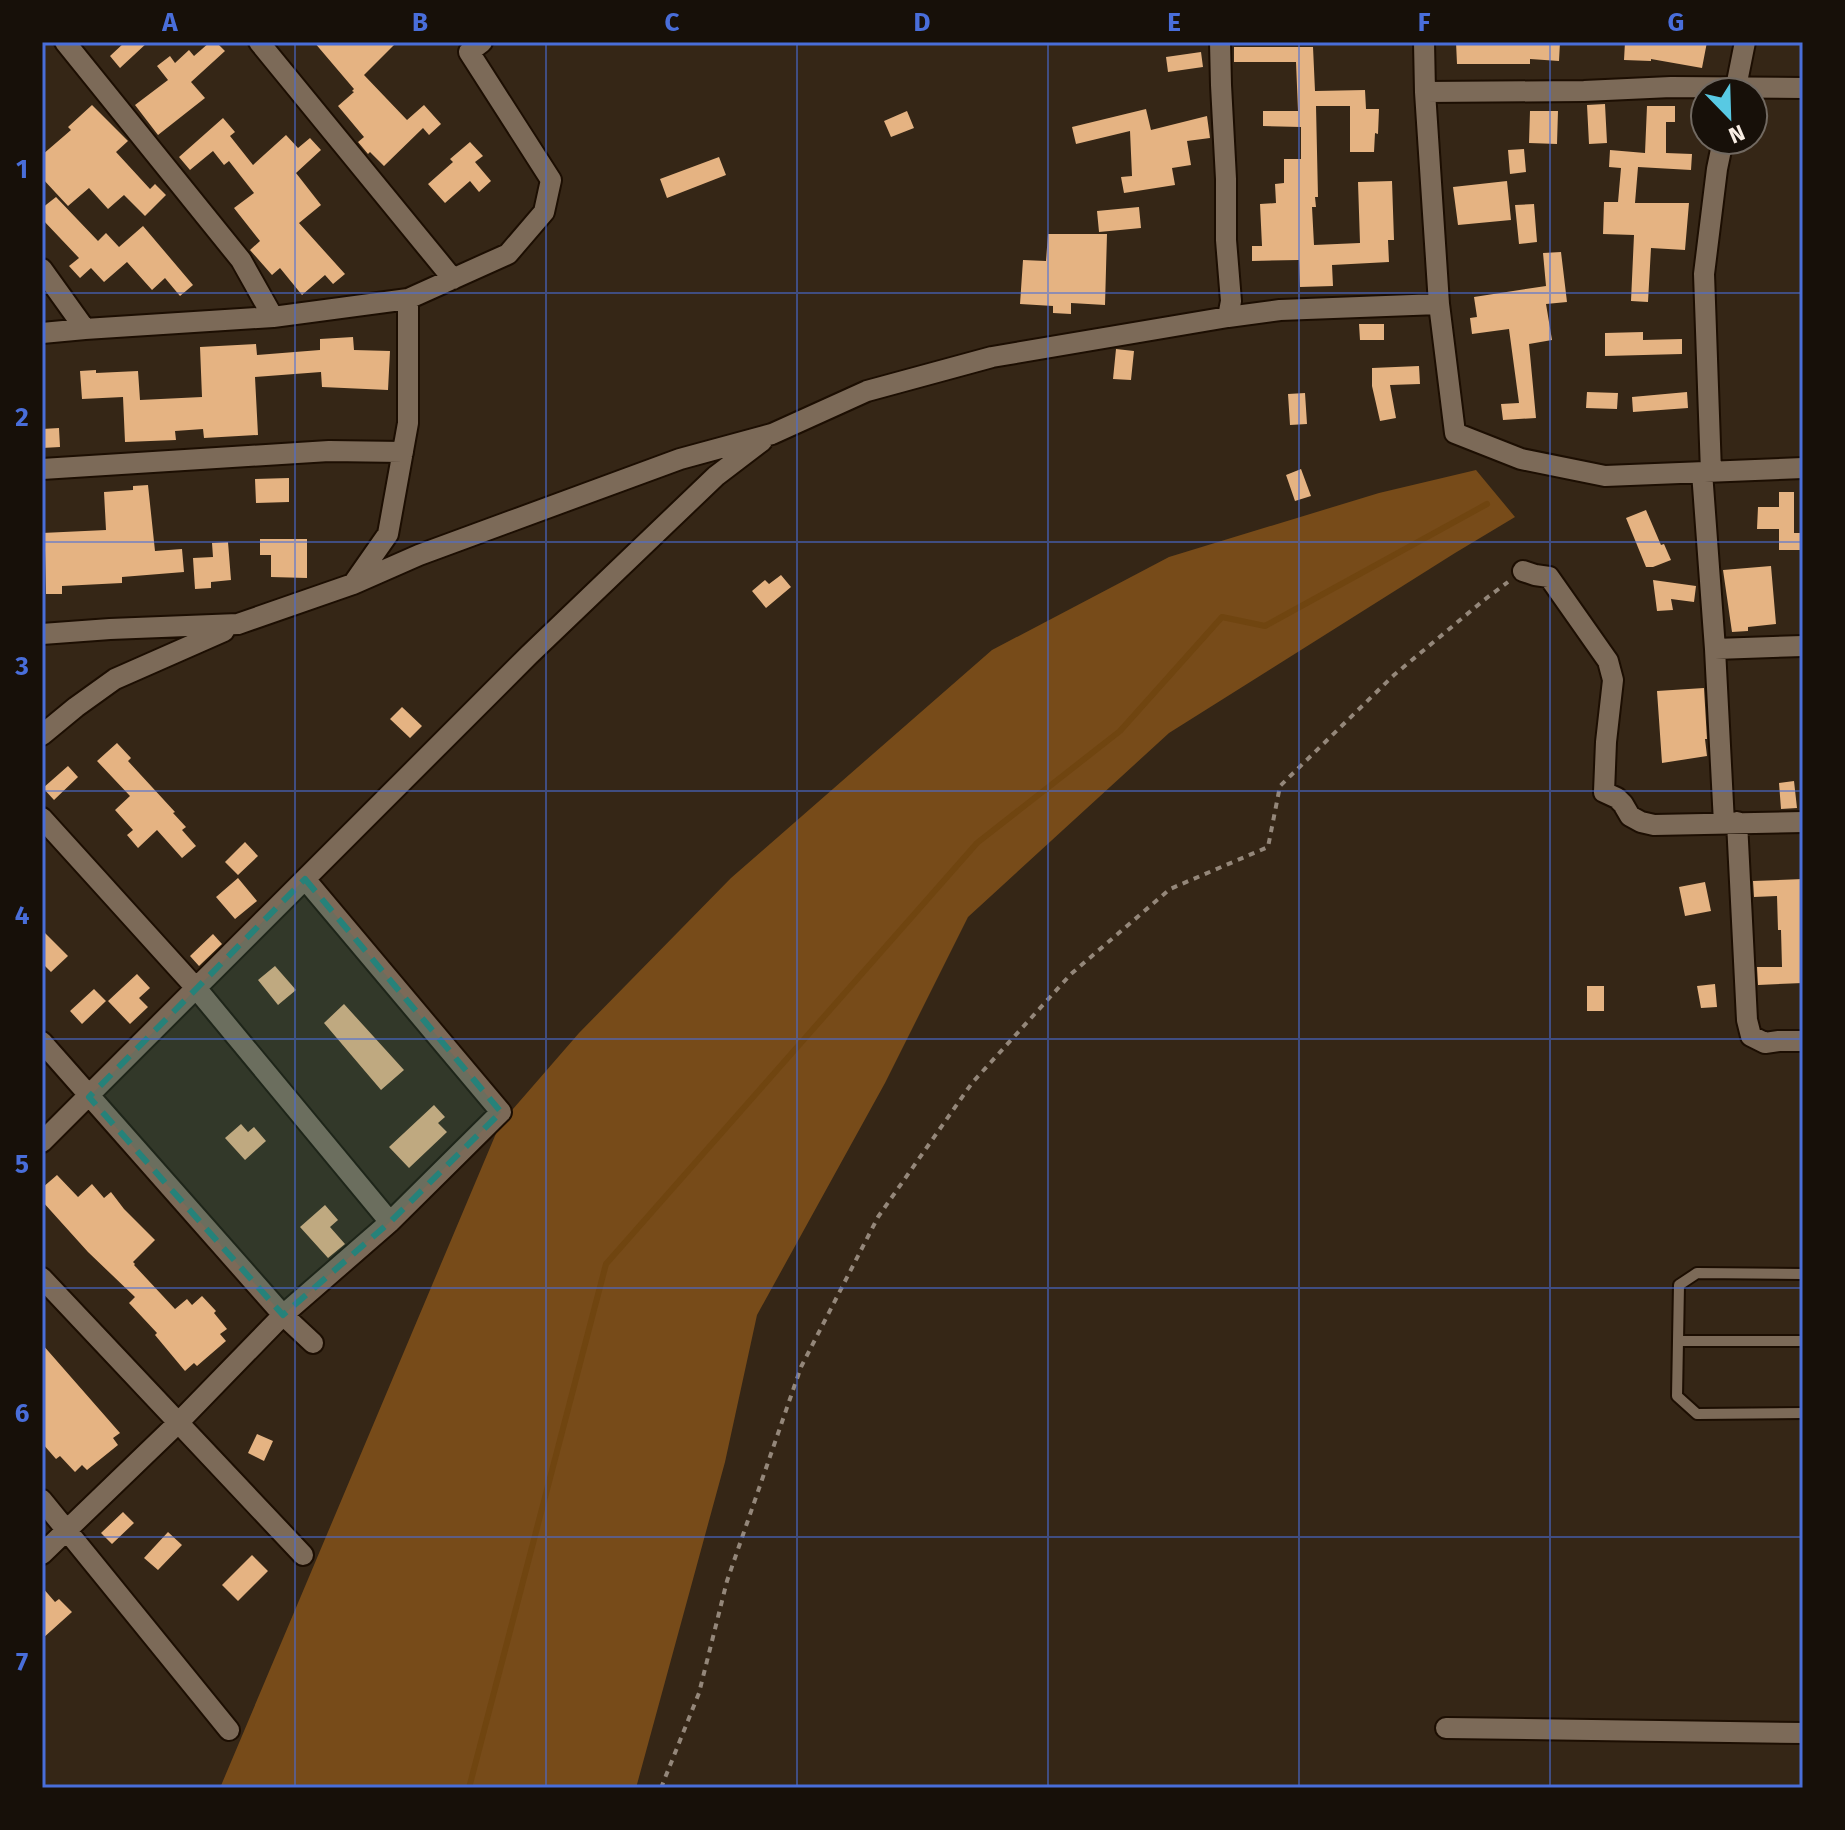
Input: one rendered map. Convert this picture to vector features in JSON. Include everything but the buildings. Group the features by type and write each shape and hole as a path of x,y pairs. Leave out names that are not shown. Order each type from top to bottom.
{"street":[{"path":"65,42 241,260 273,317"},
{"path":"259,42 453,279"},
{"path":"1220,42 1226,240 1231,301 1228,317"},
{"path":"1424,42 1439,304 1455,433 1521,459 1605,476 1803,468"},
{"path":"1738,76 1745,42"},
{"path":"42,333 273,317 408,299 508,254 544,212 551,180 471,45"},
{"path":"1769,88 1803,88"},
{"path":"1425,92 1689,89"},
{"path":"1720,156 1704,274 1707,472 1715,649 1747,1020 1751,1036 1765,1043 1803,1041"},
{"path":"42,269 85,329"},
{"path":"353,584 388,534 408,423 408,299"},
{"path":"42,735 115,679 238,624 353,584 419,555 666,464 772,434 867,391 992,357 1228,317 1280,310 1439,304"},
{"path":"42,1142 529,655 705,486 772,434"},
{"path":"42,469 329,451 403,452"},
{"path":"1523,571 1549,577 1608,661 1613,680 1604,792 1617,798 1630,816 1654,825 1803,822"},
{"path":"42,634 238,624"},
{"path":"1715,649 1803,646"},
{"path":"42,818 196,988 390,1222"},
{"path":"42,1554 178,1423 283,1315 390,1222 501,1112 305,879"},
{"path":"42,1042 283,1315 313,1343"},
{"path":"42,1278 303,1555"},
{"path":"42,1500 229,1730"},
{"path":"1446,1728 1803,1733"}],"lane":[{"path":"1803,1274 1697,1273 1679,1285 1677,1396 1697,1414 1803,1413"},
{"path":"1678,1341 1803,1341"}],"path":[{"path":"661,1788 699,1693 727,1581 801,1367 878,1217 972,1083 1071,974 1170,889 1268,847 1280,786 1394,675 1523,571"}],"highlighted area":[{"path":"305,879 501,1112 390,1222 283,1315 89,1097"}],"shaded area":[{"path":"1476,470 1515,517 1169,733 968,917 885,1083 757,1315 725,1462 636,1788 220,1788 500,1124 579,1033 731,878 992,650 1169,557 1379,493"}],"waterway":[{"path":"469,1788 606,1264 977,843 1120,731 1222,617 1265,626 1487,504"}]}
